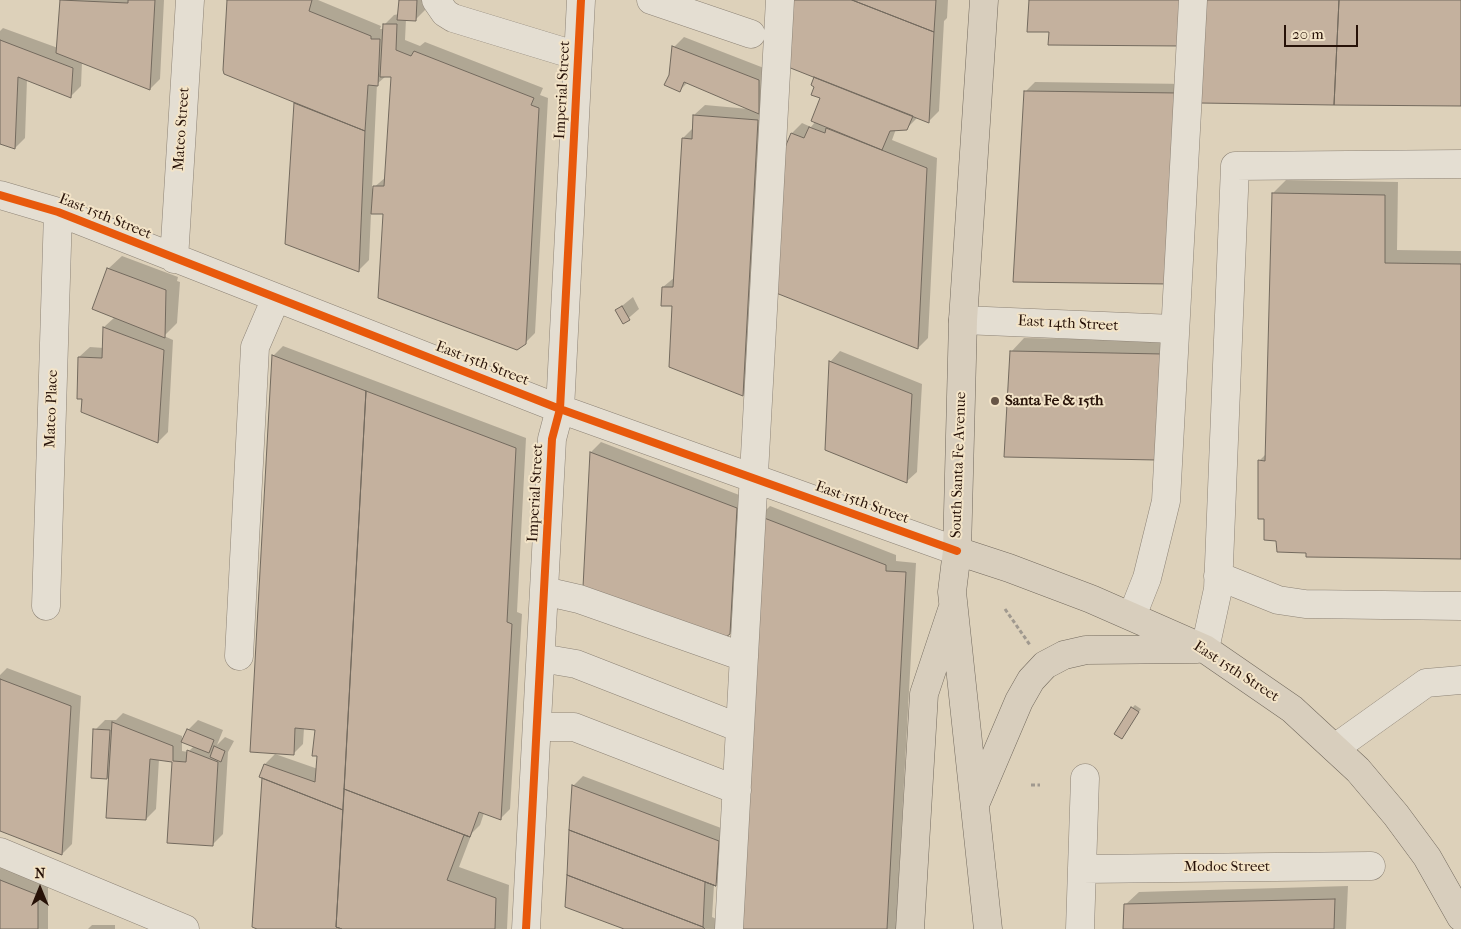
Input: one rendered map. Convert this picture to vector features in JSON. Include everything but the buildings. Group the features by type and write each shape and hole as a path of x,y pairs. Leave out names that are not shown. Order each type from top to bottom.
{"main road":[{"name":"South Santa Fe Avenue","path":"984,0 963,320 957,551 952,592 988,929"},
{"name":"East 15th Street","path":"957,551 1009,568 1132,616 1205,649 1292,709 1358,770 1396,815 1426,857 1461,917"},
{"path":"910,929 924,694 954,606"},
{"path":"976,804 1019,702 1031,680 1045,665 1064,655 1086,650 1205,649"}],"street":[{"name":"Mateo Street","path":"174,259 190,0"},
{"path":"436,0 445,13 453,18 578,56"},
{"name":"Imperial Street","path":"526,929 552,439 560,409 581,0"},
{"path":"651,0 751,34"},
{"path":"729,929 780,0"},
{"path":"1132,616 1148,578 1166,501 1193,0"},
{"path":"1205,649 1218,589 1235,166 1461,164"},
{"name":"East 15th Street","path":"0,195 58,212 560,409 957,551"},
{"name":"Mateo Place","path":"46,606 58,212"},
{"path":"239,656 255,347 276,298"},
{"name":"East 14th Street","path":"963,320 1174,329"},
{"path":"1218,576 1278,600 1305,604 1461,606"},
{"path":"544,591 579,599 744,657"},
{"path":"541,658 576,664 740,728"},
{"path":"1335,748 1426,683 1461,680"},
{"path":"537,727 574,727 737,790"},
{"path":"1080,929 1085,778"},
{"path":"0,852 185,929"},
{"name":"Modoc Street","path":"1082,869 1371,866"}],"path":[{"path":"1004,609 1032,647"},
{"path":"1031,785 1040,785"}],"cycle path":[{"path":"526,929 552,439 560,409 581,0"},
{"path":"0,195 58,212 560,409 957,551"}],"place":[{"name":"Santa Fe & 15th","path":"995,401"}]}
